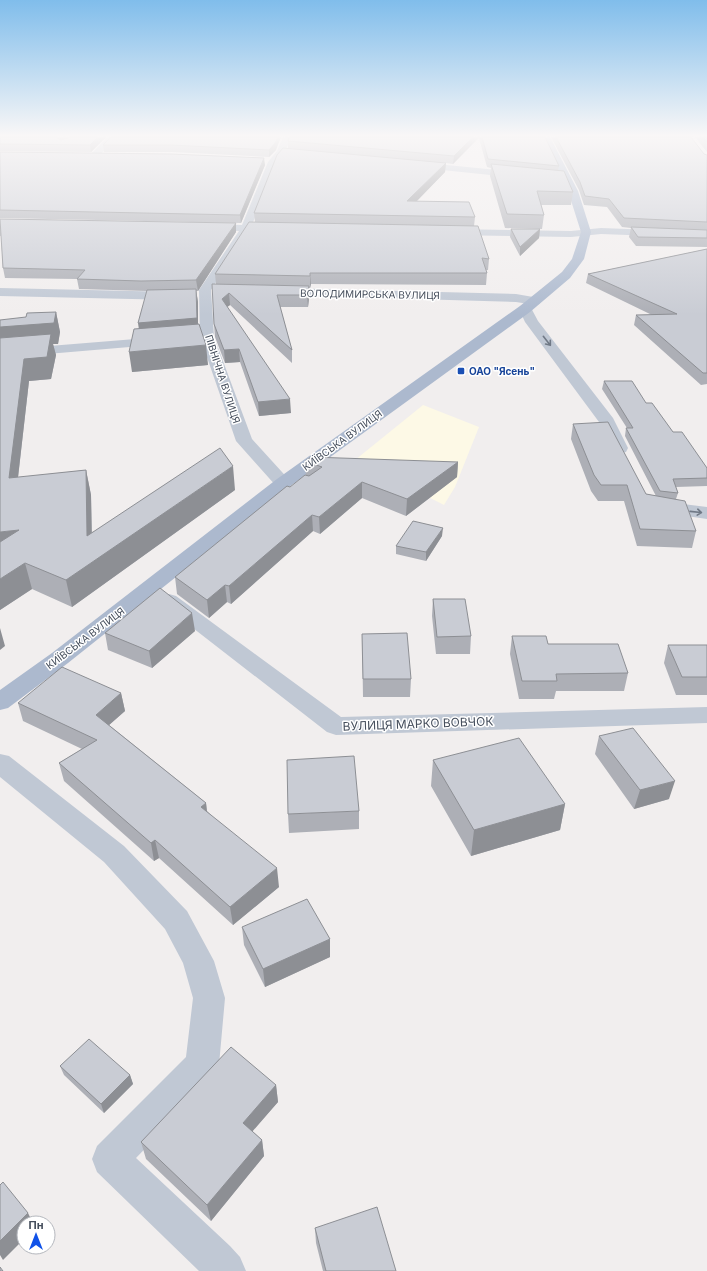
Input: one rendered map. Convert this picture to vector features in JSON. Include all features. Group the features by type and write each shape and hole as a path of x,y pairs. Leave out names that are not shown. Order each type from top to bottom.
{"main road":[{"path":"574,196 586,232"},
{"name":"КИЇВСЬКА ВУЛИЦЯ","path":"0,702 153,587 283,483 530,305 566,276 578,258 586,232"}],"street":[{"path":"205,293 246,228 259,196"},
{"path":"199,227 286,229"},
{"path":"436,232 571,234 601,231 707,235"},
{"path":"0,292 142,297 221,291"},
{"name":"ВОЛОДИМИРСЬКА ВУЛИЦЯ","path":"268,292 516,298 530,305"},
{"name":"ПІВНІЧНА ВУЛИЦЯ","path":"205,293 207,337 244,441 283,483"},
{"path":"530,305 532,322 563,361 606,421 628,464"},
{"path":"191,338 207,337"},
{"path":"0,354 175,340"},
{"path":"226,444 244,441"},
{"path":"646,499 650,506 707,513"},
{"name":"ВУЛИЦЯ МАРКО ВОВЧОК","path":"153,587 336,726 707,715"},
{"path":"0,763 114,854 176,920 198,961 209,998 202,1065 110,1159 226,1271"}],"shaded area":[{"path":"423,405 479,427 455,487 444,505 355,460"}],"building":[{"path":"0,196 248,196 240,215 0,210"},
{"path":"261,196 412,196 407,201 469,202 475,217 254,213"},
{"path":"501,196 539,196 544,215 507,214"},
{"path":"588,196 707,196 707,222 624,218 609,199"},
{"path":"0,219 236,223 196,280 141,281 77,279 85,270 3,268"},
{"path":"249,222 478,226 489,259 482,258 487,273 310,273 310,276 215,274"},
{"path":"631,227 707,230 707,238 638,237"},
{"path":"511,229 540,229 520,247"},
{"path":"707,249 707,373 703,373 636,315 677,314 588,274"},
{"path":"212,284 309,286 307,295 277,295 292,350 229,293 222,299 290,399 258,402 239,349 224,350 214,324"},
{"path":"196,289 197,318 138,323 147,290"},
{"path":"56,312 54,323 0,327 0,320 26,317 27,313"},
{"path":"199,324 206,345 129,352 134,329"},
{"path":"51,334 47,357 24,359 9,478 86,470 87,536 220,448 233,466 66,580 25,563 0,579 0,542 19,530 0,532 0,338"},
{"path":"604,381 632,381 646,403 652,403 673,432 682,432 707,468 707,478 673,479 678,493 660,491 626,428 633,428"},
{"path":"608,422 646,494 685,501 696,531 640,529 627,485 601,485 594,475 573,424"},
{"path":"311,457 458,462 407,499 362,482 319,517 312,515 229,586 225,585 207,600 175,577 287,486 290,487 305,475 309,476 322,467 305,461"},
{"path":"413,521 443,528 426,552 396,546"},
{"path":"160,588 192,613 149,651 105,633"},
{"path":"433,599 465,599 471,636 437,637"},
{"path":"407,633 411,679 363,679 362,634"},
{"path":"512,636 546,636 548,644 618,644 628,673 556,674 557,681 522,681"},
{"path":"668,645 707,645 707,677 682,677"},
{"path":"62,667 121,693 96,715 206,803 201,807 277,868 230,907 155,840 151,843 59,763 97,740 18,703"},
{"path":"633,728 675,781 640,790 599,736"},
{"path":"519,738 565,804 474,830 433,760"},
{"path":"354,756 359,811 288,814 287,760"},
{"path":"307,899 330,939 263,969 242,927"},
{"path":"89,1039 130,1075 101,1104 60,1066"},
{"path":"231,1047 276,1085 243,1123 262,1140 207,1205 141,1142"},
{"path":"3,1182 28,1213 26,1215 16,1215 16,1225 0,1241 0,1185"},
{"path":"377,1207 396,1271 326,1271 315,1228"}],"place":[{"name":"ОАО \"Ясень\"","path":"461,371"}]}
